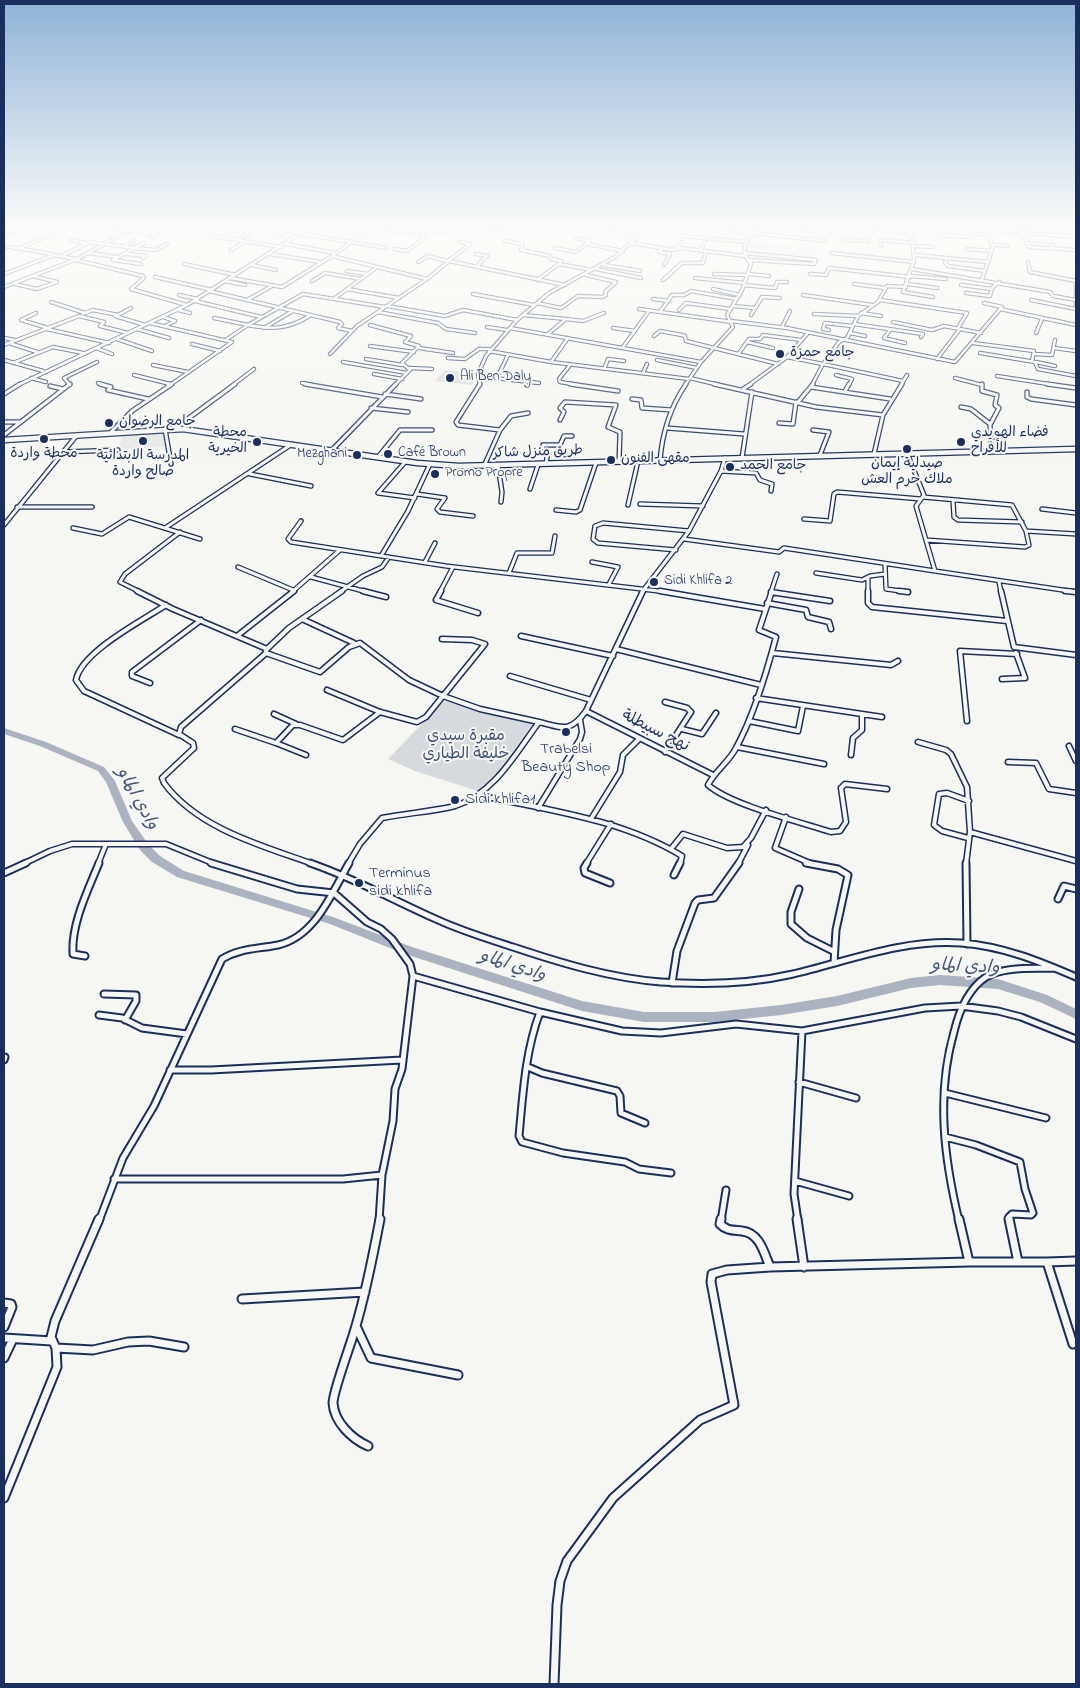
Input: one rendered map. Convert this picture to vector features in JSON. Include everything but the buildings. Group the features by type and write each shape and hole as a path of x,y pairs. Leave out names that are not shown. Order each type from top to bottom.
{"main road":[{"name":"طريق منزل شاكر","path":"4,440 174,429 213,432 430,464 484,466 1076,449"}],"street":[{"path":"60,305 85,313"},
{"path":"4,394 44,371 109,343 187,305"},
{"path":"214,305 261,317"},
{"path":"265,305 340,322 342,324 339,328 352,331"},
{"path":"227,339 284,305"},
{"path":"379,305 445,316 463,310 517,320"},
{"path":"500,430 456,424 480,385 479,372 490,350 517,320 534,305"},
{"path":"540,305 561,308 566,305"},
{"path":"660,312 666,305"},
{"path":"679,310 683,305"},
{"path":"698,305 730,309"},
{"path":"751,315 757,305"},
{"path":"779,423 793,424 797,402 811,386 841,340 850,334 858,316 874,305"},
{"path":"912,305 967,313 959,329 937,359"},
{"path":"994,305 1001,306 1000,309 1076,326"},
{"path":"330,354 352,331 387,306"},
{"path":"732,322 726,316 733,306 755,308"},
{"path":"128,333 99,326 103,322 131,308"},
{"path":"639,309 782,327 957,362 1000,309"},
{"path":"4,345 94,310 118,315"},
{"path":"178,310 190,313"},
{"path":"264,328 292,311"},
{"path":"623,347 649,311"},
{"path":"782,327 790,311"},
{"path":"378,312 438,323 446,329 475,333"},
{"path":"36,313 20,320 48,329 109,343"},
{"path":"523,315 583,322 604,313"},
{"path":"861,313 881,316"},
{"path":"814,314 858,316"},
{"path":"79,316 103,322"},
{"path":"214,318 248,326 287,329 311,316"},
{"path":"114,317 145,325"},
{"path":"161,317 175,321 164,326"},
{"path":"548,334 566,319"},
{"path":"1036,333 1042,319"},
{"path":"660,461 661,444 677,397 696,368 716,348 732,326 732,322"},
{"path":"893,322 933,331 941,326 981,333"},
{"path":"111,432 118,422 148,399 231,344 227,339 150,323"},
{"path":"829,330 823,328 825,323 923,334 921,337"},
{"path":"370,325 409,335 411,336 405,342 417,345 419,348 453,353"},
{"path":"487,327 548,334 701,362"},
{"path":"614,328 635,331"},
{"path":"137,329 168,338"},
{"path":"890,330 884,338 905,343"},
{"path":"654,336 660,331 682,335 685,336 686,341 778,364"},
{"path":"743,389 787,358 808,333"},
{"path":"850,334 865,336"},
{"path":"740,353 750,338 760,339 765,335 802,340"},
{"path":"4,338 16,341"},
{"path":"551,362 568,338"},
{"path":"117,339 152,350"},
{"path":"973,343 1026,350 1035,352 1035,354 1052,355 1055,340"},
{"path":"747,342 773,348"},
{"path":"9,343 38,352"},
{"path":"192,344 220,351"},
{"path":"370,346 414,352"},
{"path":"13,363 53,347 85,354"},
{"path":"96,348 112,354"},
{"path":"402,365 419,348"},
{"path":"1054,348 1076,351"},
{"path":"448,358 465,359 479,349 490,350 508,355 570,365 689,378 828,409 883,414"},
{"path":"980,353 1055,366"},
{"path":"1032,361 1035,354"},
{"path":"498,378 501,366 508,355"},
{"path":"604,369 610,355"},
{"path":"366,358 409,368 432,369"},
{"path":"787,358 903,381"},
{"path":"608,359 624,361"},
{"path":"4,360 44,371"},
{"path":"657,360 696,368"},
{"path":"4,435 71,384 64,378 97,362"},
{"path":"343,362 407,373"},
{"path":"1036,362 1038,369 1076,376"},
{"path":"644,373 647,364"},
{"path":"153,365 188,372"},
{"path":"570,365 559,379 560,382 618,390"},
{"path":"332,450 407,373 409,368"},
{"path":"174,429 254,369"},
{"path":"374,374 402,378"},
{"path":"134,375 170,384"},
{"path":"836,375 852,379 844,391"},
{"path":"874,454 883,414 890,399 907,375"},
{"path":"997,376 1076,388"},
{"path":"31,378 46,382"},
{"path":"480,380 498,378 538,384"},
{"path":"955,378 982,383 982,391 997,395 995,405 999,412 990,424 991,451"},
{"path":"302,382 382,397"},
{"path":"98,383 111,387"},
{"path":"115,384 107,390 148,399"},
{"path":"50,386 63,389"},
{"path":"811,386 890,399"},
{"path":"4,387 10,389"},
{"path":"742,458 744,434 752,392"},
{"path":"1027,392 1028,397 1031,399 1076,406"},
{"path":"385,394 421,399"},
{"path":"632,399 641,400 642,408 672,410"},
{"path":"560,420 564,412 560,408 565,402 616,405 608,427 620,433 619,462"},
{"path":"961,407 969,408 990,424"},
{"path":"371,408 408,412"},
{"path":"484,466 506,418 513,413 528,413"},
{"path":"4,422 20,422"},
{"path":"667,428 744,434"},
{"path":"166,429 171,464"},
{"path":"378,457 401,429 432,430"},
{"path":"813,430 828,432 820,455"},
{"path":"4,525 77,434"},
{"path":"546,464 548,451 543,448 543,445 560,445 564,436 572,436"},
{"path":"165,528 250,474 292,444"},
{"path":"63,452 118,450"},
{"path":"907,453 922,498"},
{"path":"302,619 354,644 362,644 392,669 429,691 480,709 567,728 574,727 586,711 644,588 676,550 689,531 721,471 725,458"},
{"path":"406,461 378,493 444,497 437,509 440,512 473,516"},
{"path":"628,505 638,461"},
{"path":"556,510 576,512 580,510 596,463"},
{"path":"381,556 416,496 430,464"},
{"path":"530,489 538,464"},
{"path":"498,466 502,492 501,502"},
{"path":"721,471 756,473 760,480 771,482 771,491"},
{"path":"250,474 311,486"},
{"path":"804,519 830,521 834,494 837,492 1009,504 1013,506 1022,522 1026,531 1028,545 1025,547 926,540"},
{"path":"922,498 916,506 935,571"},
{"path":"953,501 954,517 958,520 1022,522"},
{"path":"640,504 703,506"},
{"path":"17,507 92,507"},
{"path":"1042,509 1076,512"},
{"path":"72,528 102,534 128,517 200,539"},
{"path":"302,521 288,541 453,567 644,588 765,610"},
{"path":"676,550 598,544 593,539 595,526 603,523 689,531"},
{"path":"1026,531 1076,534"},
{"path":"180,532 119,580 166,605 237,636 266,651 320,672 354,644"},
{"path":"509,574 516,553 552,553 555,536"},
{"path":"684,539 779,552 784,548 999,582 1076,592"},
{"path":"425,562 435,543"},
{"path":"237,636 311,577 340,550"},
{"path":"180,735 181,727 266,651 281,634 363,576 382,567 389,557"},
{"path":"592,562 618,567 609,584"},
{"path":"885,564 886,589 908,592"},
{"path":"238,567 293,590"},
{"path":"453,567 436,600 478,612"},
{"path":"816,573 862,580 885,574"},
{"path":"777,574 759,630 776,637 773,653 749,721 730,758 713,775 708,783 711,789 828,831 840,831 844,828 846,814 842,795 843,786 851,783 887,789"},
{"path":"311,577 386,597"},
{"path":"868,577 868,603 872,607 1007,620"},
{"path":"999,582 1014,647 1025,678 1002,679"},
{"path":"771,592 830,601"},
{"path":"767,602 806,610 808,617 829,622 831,629"},
{"path":"166,605 96,653 81,667 76,680 84,691 194,743 194,748 165,774 162,781 180,800 204,818 227,831 343,875 449,925 588,970 672,983 766,979 919,944 968,944 1009,951 1076,977"},
{"path":"150,683 132,676 132,673 201,620"},
{"path":"521,636 612,656"},
{"path":"327,690 380,712 413,722 420,721 485,644 472,640 442,639"},
{"path":"1014,647 1076,655"},
{"path":"616,649 761,685"},
{"path":"967,721 960,651 1017,654"},
{"path":"773,653 891,665 896,664 898,660"},
{"path":"510,676 591,700"},
{"path":"756,698 882,717"},
{"path":"664,702 691,711 682,728 674,734 666,752"},
{"path":"749,721 798,730 802,723 803,706"},
{"name":"نهج سبيطلة","path":"586,711 713,775"},
{"path":"274,714 342,740 349,737 380,712"},
{"path":"682,728 702,734 716,714"},
{"path":"850,755 853,738 862,730 862,715"},
{"path":"538,808 580,739 582,732 580,720"},
{"path":"4,1498 57,1366 56,1348 52,1341 52,1329 90,1244 123,1158 154,1106 218,965 227,954 243,948 283,943 304,933 334,893 366,836 382,818 415,814 458,804 478,795 493,782 539,722"},
{"path":"276,743 291,726 298,724"},
{"path":"235,729 306,754"},
{"path":"591,819 618,776 622,755 639,739"},
{"path":"918,742 946,750 951,754 967,787 970,832 966,874 968,944"},
{"path":"1069,746 1076,761"},
{"path":"737,747 824,764"},
{"path":"1008,762 1036,763 1049,789 1076,793"},
{"path":"968,838 942,831 934,825 939,794 947,793 969,801"},
{"path":"478,795 611,824 671,849 682,858 674,875"},
{"path":"672,983 677,951 695,903 698,900 714,898 741,859 766,810"},
{"path":"786,817 776,848 807,863 838,869 848,875 846,894 834,935 834,963"},
{"path":"610,883 584,871 611,824"},
{"path":"970,832 1076,861"},
{"path":"671,849 683,834 709,841 726,849 739,849 748,845"},
{"path":"4,873 61,847 80,843 166,844 203,860 273,883 297,889 334,893 367,922 381,929 392,939 410,964 413,976 402,1069 397,1080 393,1121 382,1175 381,1213 365,1292 333,1401 335,1414 344,1426 356,1441 368,1446"},
{"path":"85,956 73,954 72,941 91,879 106,844"},
{"path":"1058,899 1064,886 1076,889"},
{"path":"799,889 790,918 792,926 801,934 833,950"},
{"path":"969,1262 958,1215 943,1122 952,1038 961,1006 975,986 986,978 1000,972 1056,968"},
{"path":"413,976 540,1012 622,1030 648,1033 736,1024 802,1031 925,1008 961,1006 998,1010 1076,1039"},
{"path":"104,994 136,996 136,1001 125,1020"},
{"path":"540,1012 528,1067 519,1136 525,1145 625,1162 639,1169 671,1173"},
{"path":"99,1015 125,1020 142,1028 187,1034"},
{"path":"802,1031 795,1207 802,1235 804,1266"},
{"path":"170,1070 211,1070 402,1060"},
{"path":"528,1067 542,1073 617,1091 620,1096 621,1113 629,1118 646,1123"},
{"path":"799,1082 856,1098"},
{"path":"945,1093 1046,1118"},
{"path":"945,1137 976,1145 1020,1162 1025,1189 1033,1213 1031,1215 1012,1214 1009,1217 1018,1262"},
{"path":"114,1179 343,1178 382,1175"},
{"path":"795,1181 849,1196"},
{"path":"726,1190 720,1224 726,1229 751,1233 760,1244 770,1267"},
{"path":"554,1684 557,1605 560,1582 567,1561 613,1498 700,1420 734,1406 711,1282 712,1274 727,1270 770,1267 1076,1261"},
{"path":"1047,1262 1072,1344"},
{"path":"242,1299 365,1292"},
{"path":"4,1303 12,1306 4,1327"},
{"path":"356,1326 366,1351 371,1358 458,1375"},
{"path":"4,1338 52,1341"},
{"path":"4,1358 13,1339"},
{"path":"56,1348 94,1350 128,1342 149,1341 184,1347"}],"shaded area":[{"name":"المدرسة الابتدائية صالح واردة","path":"163,432 166,447 123,449 123,447 120,447 122,436"}],"green space":[{"path":"445,370 473,373 473,385 435,381"},
{"name":"مقبرة سيدي خليفة الطياري","path":"444,701 532,722 533,724 487,785 478,791 415,771 388,759"}],"waterway":[{"name":"وادي الماو","path":"4,731 43,744 101,769 110,781 128,822 144,847 156,859 181,874 333,921 409,951 582,1006 644,1017 715,1017 781,1010 837,1001 911,983 940,980 998,984 1043,998 1076,1014"}],"place":[{"name":"جامع حمزة","path":"780,354"},
{"name":"Ali Ben Daly","path":"450,378"},
{"name":"جامع الرضوان","path":"109,423"},
{"name":"محطة واردة","path":"44,439"},
{"name":"المدرسة الابتدائية صالح واردة","path":"143,441"},
{"name":"محطة الخيرية","path":"257,442"},
{"name":"فضاء الهويدي للأفراح","path":"961,442"},
{"name":"صيدلية إيمان ملاك حرم العش","path":"907,449"},
{"name":"Café Brown","path":"388,454"},
{"name":"Mezghani","path":"357,455"},
{"name":"مقهى الفنون","path":"611,460"},
{"name":"جامع الحمد","path":"730,467"},
{"name":"Promo Propre","path":"435,474"},
{"name":"Sidi Khlifa 2","path":"654,582"},
{"name":"Trabelsi Beauty Shop","path":"566,732"},
{"name":"Sidi khlifa1","path":"455,800"},
{"name":"Terminus sidi khlifa","path":"359,883"}]}
